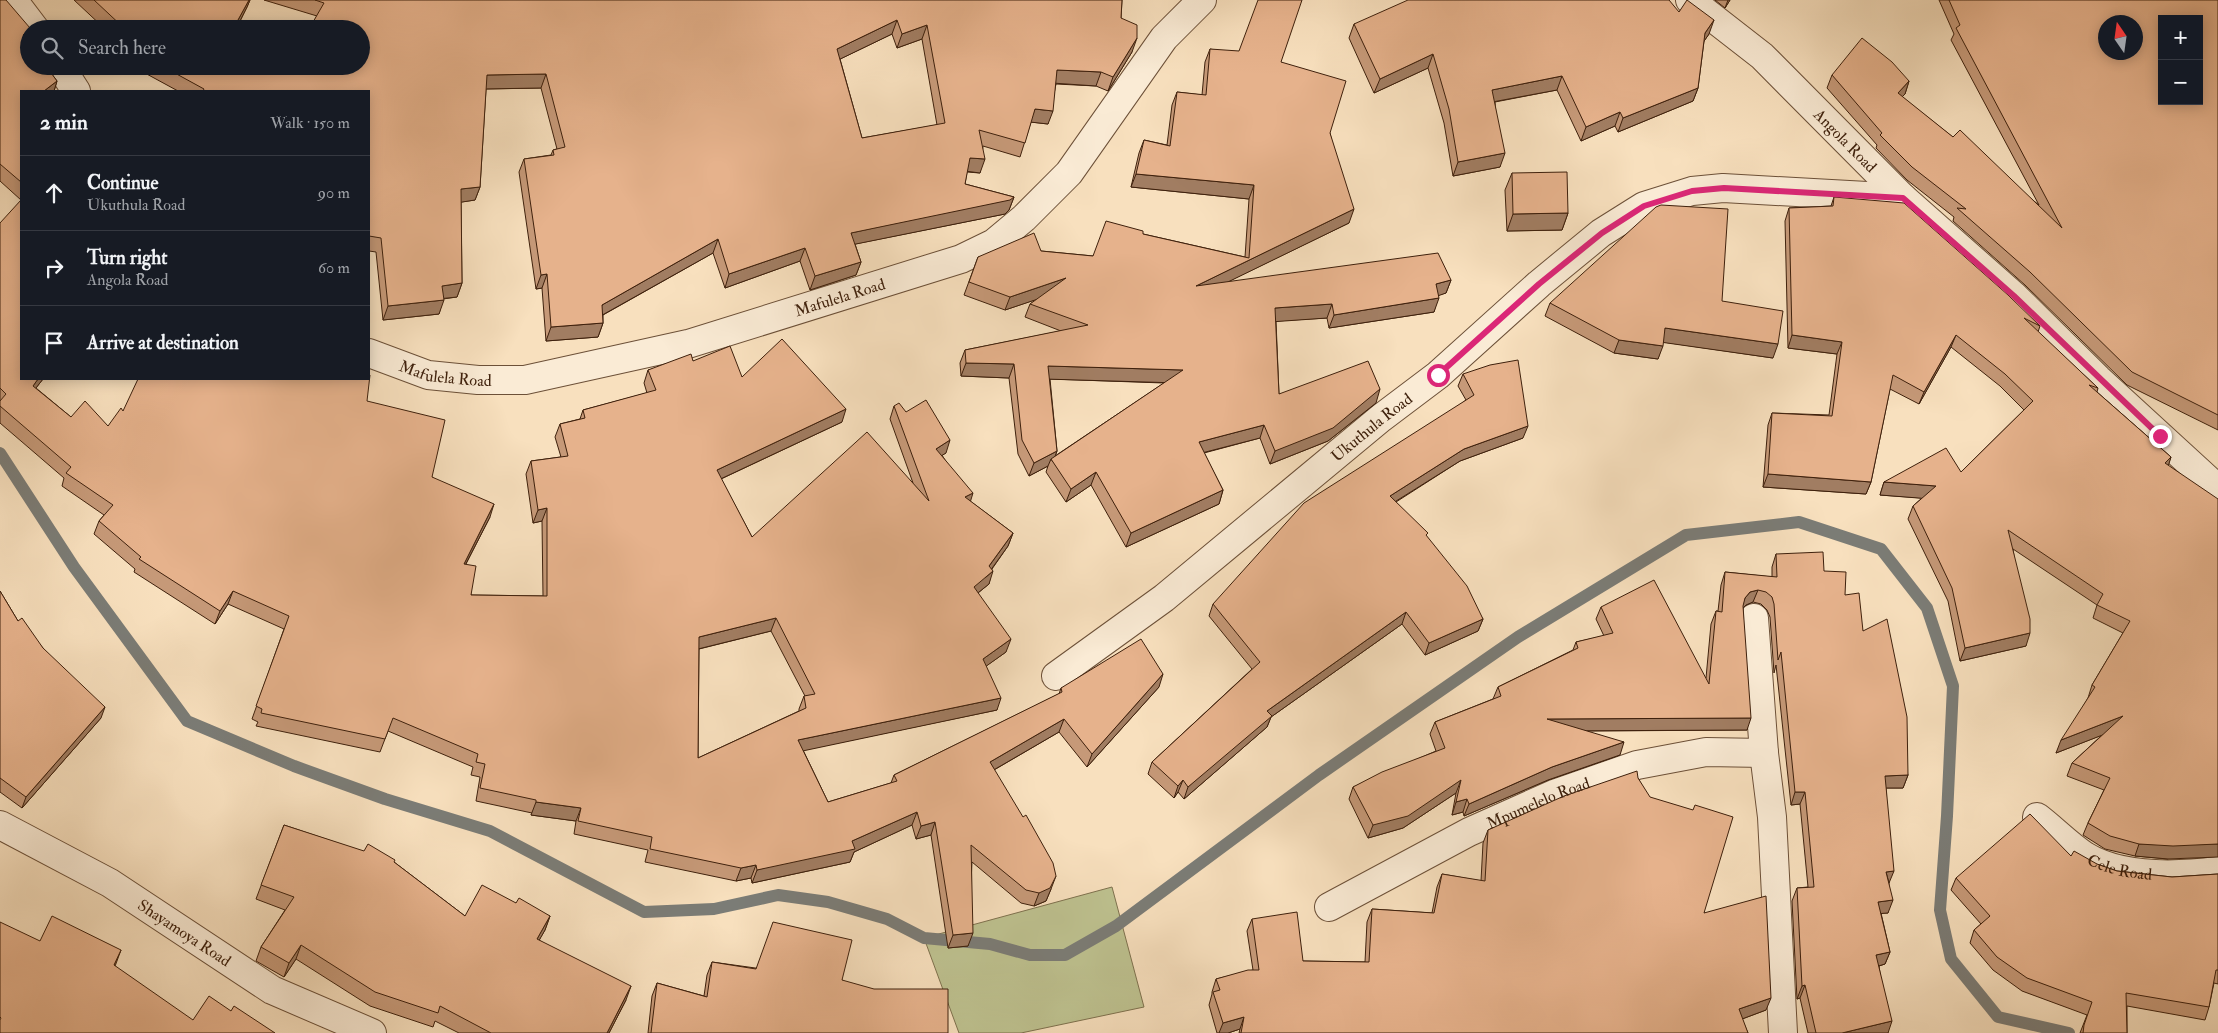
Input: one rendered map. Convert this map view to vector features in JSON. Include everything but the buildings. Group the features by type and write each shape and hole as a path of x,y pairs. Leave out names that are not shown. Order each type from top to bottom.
{"street":[{"path":"13,0 27,20"},
{"name":"Mafulela Road","path":"370,353 428,375 478,380 525,380 688,344 960,259 994,243 1024,218 1069,173 1164,38 1202,0"},
{"name":"Angola Road","path":"1690,0 1762,56 1903,198 2014,296 2098,379 2218,490"},
{"path":"66,75 75,90"},
{"name":"Ukuthula Road","path":"1056,676 1164,598 1381,418 1438,375 1552,273 1602,233 1644,206 1692,191 1724,188 1903,198"},
{"path":"1754,618 1764,753 1772,817 1783,1033"},
{"name":"Mpumelelo Road","path":"1329,907 1469,832 1554,794 1637,765 1706,752 1764,753"},
{"name":"Cele Road","path":"2037,817 2086,856 2127,871 2168,874 2218,871"},
{"name":"Shayamoya Road","path":"0,825 110,883 272,990 372,1033"}],"green space":[{"path":"1112,887 1144,1007 1021,1033 959,1033 924,938"}],"waterway":[{"path":"0,453 74,567 187,721 294,766 385,799 490,831 644,912 714,909 778,895 828,902 887,919 924,938 990,944 1030,955 1065,955 1116,926 1319,775 1518,637 1686,535 1799,522 1881,549 1927,608 1953,686 1947,816 1940,910 1951,959 1998,1017 2069,1033"}],"route":[{"path":"1438,375 1539,284 1602,233 1644,206 1692,191 1724,188 1903,198 2014,296 2098,379 2160,436"}]}
